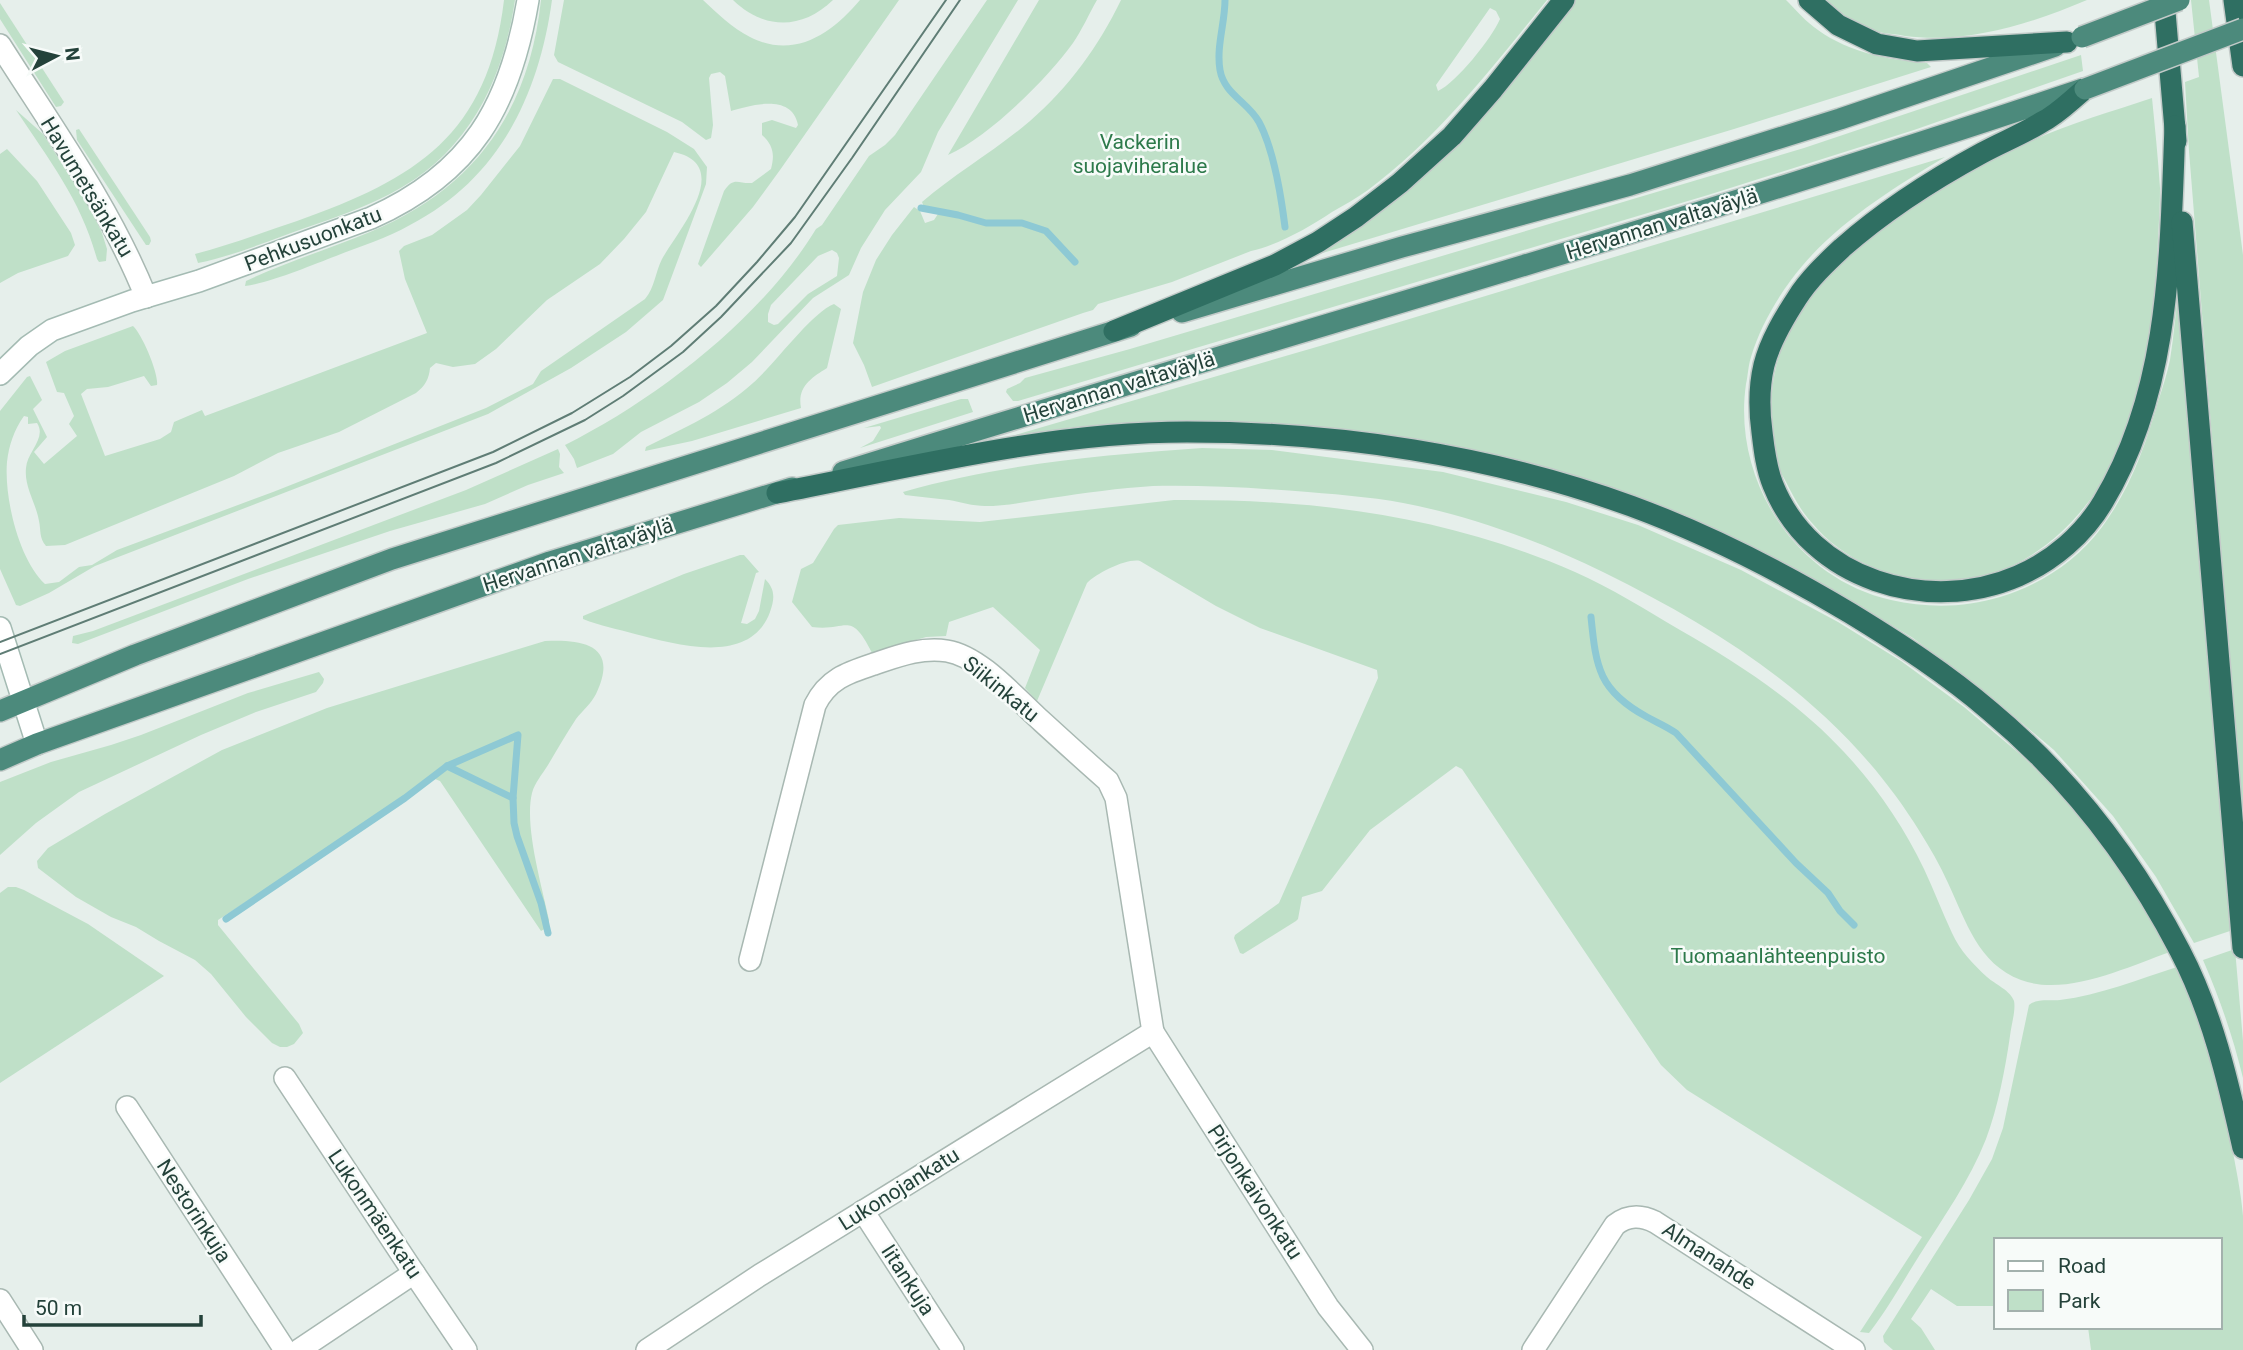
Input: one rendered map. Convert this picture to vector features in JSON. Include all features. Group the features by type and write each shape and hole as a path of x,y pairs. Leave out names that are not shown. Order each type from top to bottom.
{"highway":[{"path":"1114,331 1275,265 1318,242 1356,216 1400,183 1452,136 1564,0"},
{"path":"1809,0 1838,25 1877,44 1917,51 2074,40"},
{"path":"2164,0 2243,948"},
{"path":"0,711 135,655 392,559 1114,331 1402,247 1643,181 2074,40 2179,0"},
{"path":"2234,0 2243,66"},
{"name":"Hervannan valtaväylä","path":"0,760 37,744 550,562 1057,405 1631,234 1930,141 2085,89 2243,29"},
{"path":"2085,89 2045,121 1974,157 1891,207 1823,265 1798,295 1775,335 1765,363 1760,395 1764,453 1773,485 1791,518 1809,540 1832,559 1861,576 1893,587 1931,593 1969,591 2000,584 2031,570 2058,552 2084,529 2103,502 2134,434 2148,391 2160,339 2168,285 2175,126"},
{"path":"777,493 1009,448 1092,437 1185,432 1275,434 1363,443 1450,457 1536,477 1631,506 1716,542 1797,581 1935,668 1992,712 2039,757 2081,803 2124,858 2182,955 2204,1006 2221,1057 2243,1148"}],"street":[{"name":"Pehkusuonkatu","path":"0,374 29,345 52,330 199,281 371,218 397,207 423,191 464,154 487,124 505,89 517,56 528,0"},
{"name":"Havumetsänkatu","path":"0,45 114,226 146,297"},
{"path":"0,628 37,744"},
{"name":"Siikinkatu","path":"750,960 815,705 822,691 840,676 902,655 915,651 946,651 961,654 988,673 1108,782 1116,798 1153,1032"},
{"name":"Lukonojankatu","path":"647,1350 760,1275 1153,1032"},
{"name":"Pirjonkaivonkatu","path":"1153,1032 1328,1307 1362,1350"},
{"name":"Lukonmäenkatu","path":"285,1079 466,1350"},
{"name":"Nestorinkuja","path":"127,1107 285,1350"},
{"name":"Iitankuja","path":"863,1211 953,1350"},
{"name":"Almanahde","path":"1533,1350 1615,1225 1637,1216 1647,1217 1854,1350"},
{"path":"299,1350 414,1273"},
{"path":"0,1300 32,1350"}],"green space":[{"path":"504,0 515,0 501,59 490,87 477,113 440,159 417,178 369,204 238,252 198,263 195,254 297,221 377,188 411,168 439,145 463,118 482,86 495,47"},
{"path":"541,0 552,0 537,69 525,101 510,131 491,159 468,184 441,206 392,234 291,273 245,286 246,281 261,274 370,232 407,214 439,193 467,169 490,142 509,111 524,77"},
{"path":"564,0 703,0 743,33 766,43 782,46 811,40 825,32 860,0 899,0 753,207 701,267 698,264 724,191 734,182 752,183 771,169 772,150 762,135 762,123 772,120 796,128 798,125 794,115 788,108 770,104 731,111 725,76 720,72 711,74 709,78 713,125 711,138 706,140 682,122 558,62 554,55"},
{"path":"733,0 833,0 809,17 783,22 757,17"},
{"path":"987,0 1018,0 938,132 921,172 885,210 861,248 849,275 813,298 752,362 727,383 699,402 641,432 613,454 577,468 565,445 671,380 737,324 767,294 793,262 869,156 895,135","holes":["832,250 837,253 837,276 808,294 778,324 768,322 771,305 818,256"]},
{"path":"1039,0 1097,0 1073,43 1033,90 981,135 948,155"},
{"name":"Vackerin suojaviheralue","path":"1121,0 1547,0 1464,101 1418,148 1368,190 1303,230 1172,282 1098,304 1093,310 872,387 853,343 863,292 876,260 892,235 914,207 920,211 925,223 934,220 940,211 924,207 922,202 1017,132 1044,108 1082,65","holes":["1490,8 1496,11 1500,19 1482,48 1454,79 1438,91 1436,85"]},
{"path":"1576,0 1786,0 1805,20 1830,38 1857,50 1898,60 1927,63 1931,67 1316,255 1520,69"},
{"path":"1823,0 2087,0 1998,30 1929,38 1879,32 1850,18"},
{"path":"2191,0 2209,0 2243,255 2243,825 2189,151 2185,82 2199,77"},
{"path":"0,3 64,102 61,106 56,107 0,19"},
{"path":"2081,55 2083,71 1914,130 1708,195 1018,401 1013,401 1006,392 1025,378 1804,148"},
{"path":"553,79 560,79 667,132 694,149 707,167 706,184 663,300 626,332 571,368 488,414 95,566 49,593 20,606 16,605 0,569 0,411 27,377 30,376 42,400 33,409 47,437 34,452 44,464 77,436 69,424 74,416 64,393 57,392 46,362 65,351 133,326 149,354 157,385 151,386 144,376 108,387 87,389 81,394 105,456 160,439 171,432 174,422 202,410 205,416 427,333 405,279 399,251 404,246 432,235 467,210 520,146","holes":["674,152 692,159 700,170 701,184 697,200 662,259 645,299 541,371 533,384 486,408 117,550 92,565 79,567 59,582 45,584 36,573 15,528 8,493 7,462 17,427 24,416 28,417 28,424 37,423 40,434 27,462 26,475 41,537 46,546 65,545 234,476 278,453 339,432 416,393 424,385 430,368 436,363 453,367 475,364 496,349 547,300 600,264 624,239 646,212"]},
{"path":"2152,98 2160,188 2157,262 2149,337 2131,410 2113,463 2101,485 2075,518 2044,546 2027,558 1989,575 1942,582 1917,580 1870,566 1848,554 1829,540 1804,514 1779,471 1774,456 1771,408 1774,375 1783,343 1799,311 1824,280 1853,253 1900,216 1939,191 1979,167 2037,139"},
{"path":"16,110 43,134 90,208 107,249 106,261 99,262 97,259 73,199"},
{"path":"79,129 150,237 149,245 146,245 77,140 76,130"},
{"path":"7,149 37,181 71,233 75,245 68,256 18,273 0,283 0,154"},
{"path":"1945,157 1882,196 1842,226 1791,280 1768,317 1750,360 1744,420 1749,456 1761,489 1778,520 1800,548 1826,571 1857,589 1905,603 1946,606 1986,601 2029,586 2057,570 2081,551 2112,513 2129,483 2148,435 2169,365 2179,284 2201,581 2233,930 2194,943 2156,877 2113,816 2054,750 1990,696 1913,638 1780,562 1578,479 1146,424 1074,427 1005,438 1320,346"},
{"path":"834,304 841,309 827,368 806,384 801,394 801,408 692,441 645,451 646,447 702,419 741,393 762,375 815,317"},
{"path":"968,399 973,412 860,448 873,441 881,428 864,428"},
{"path":"1202,448 1272,450 1443,472 1566,502 1638,525 1741,570 1838,622 1901,661 1964,707 2021,755 2065,798 2108,851 2145,904 2170,952 2077,983 2039,984 2006,973 1975,940 1935,857 1890,788 1857,749 1820,713 1782,680 1697,623 1605,573 1513,534 1466,518 1404,503 1289,491 1211,486 1153,486 985,506 905,495 903,492 977,474 1051,462"},
{"path":"558,449 559,467 564,473 485,504 390,531 248,579 78,644 72,643 73,636 93,631 466,490"},
{"name":"Tuomaanlähteenpuisto","path":"1174,500 1278,503 1378,514 1428,524 1526,552 1602,585 1724,656 1808,717 1856,765 1908,838 1959,946 1990,980 2010,994 2014,1001 2001,1088 1980,1154 1956,1199 1869,1333 1860,1332 1922,1237 1687,1090 1661,1065 1462,769 1456,766 1370,830 1322,891 1302,897 1296,921 1243,954 1240,953 1235,935 1279,903 1378,678 1377,670 1260,628 1216,606 1140,561 1112,567 1087,583 1037,701 1025,688 1040,650 993,607 949,622 946,636 926,637 872,653 865,639 853,627 812,627 792,602 801,569 813,563 838,525 899,518 980,522"},
{"path":"744,555 759,572 756,573 741,623 747,624 755,619 765,579 773,594 770,612 760,629 746,640 729,646 690,646 602,626 583,619 583,616 684,574"},
{"path":"545,641 585,644 601,656 603,665 596,694 572,725 532,793 532,839 549,920 548,927 541,931 440,781 435,779 218,920 218,925 299,1024 303,1033 294,1044 280,1047 272,1043 246,1017 211,974 195,960 76,897 38,868 37,861 48,848 222,750 327,708"},
{"path":"319,672 324,679 316,692 256,712 201,735 79,792 36,823 0,855 0,782 51,762 141,735 248,693"},
{"path":"8,887 24,890 88,924 164,976 0,1083 0,893"},
{"path":"2235,949 2243,1041 2243,1078 2226,1018 2203,960"},
{"path":"2177,967 2196,1010 2222,1101 2243,1216 2243,1350 2091,1350 2088,1329 2222,1329 2222,1238 1994,1238 1994,1306 1957,1306 1931,1289 1911,1319 1921,1328 1935,1350 1893,1350 1884,1342 1883,1336 1992,1159 2003,1128 2029,1005 2119,986"}],"waterway":[{"path":"1225,0 1219,53 1222,78 1231,92 1254,115 1264,133 1276,173 1285,227"},
{"path":"921,208 986,223 1022,223 1046,231 1075,262"},
{"path":"1591,617 1598,664 1619,698 1676,733 1796,863 1828,893 1854,925"},
{"path":"226,919 405,798 447,766 518,735 513,798 514,823 541,903 548,933"},
{"path":"447,766 513,798"}],"tram line":[{"path":"0,642 493,452 572,413 630,377 671,346 716,306 795,217 946,0"},
{"path":"0,654 496,463 585,420 623,396 683,352 721,317 791,243 960,0"}]}
